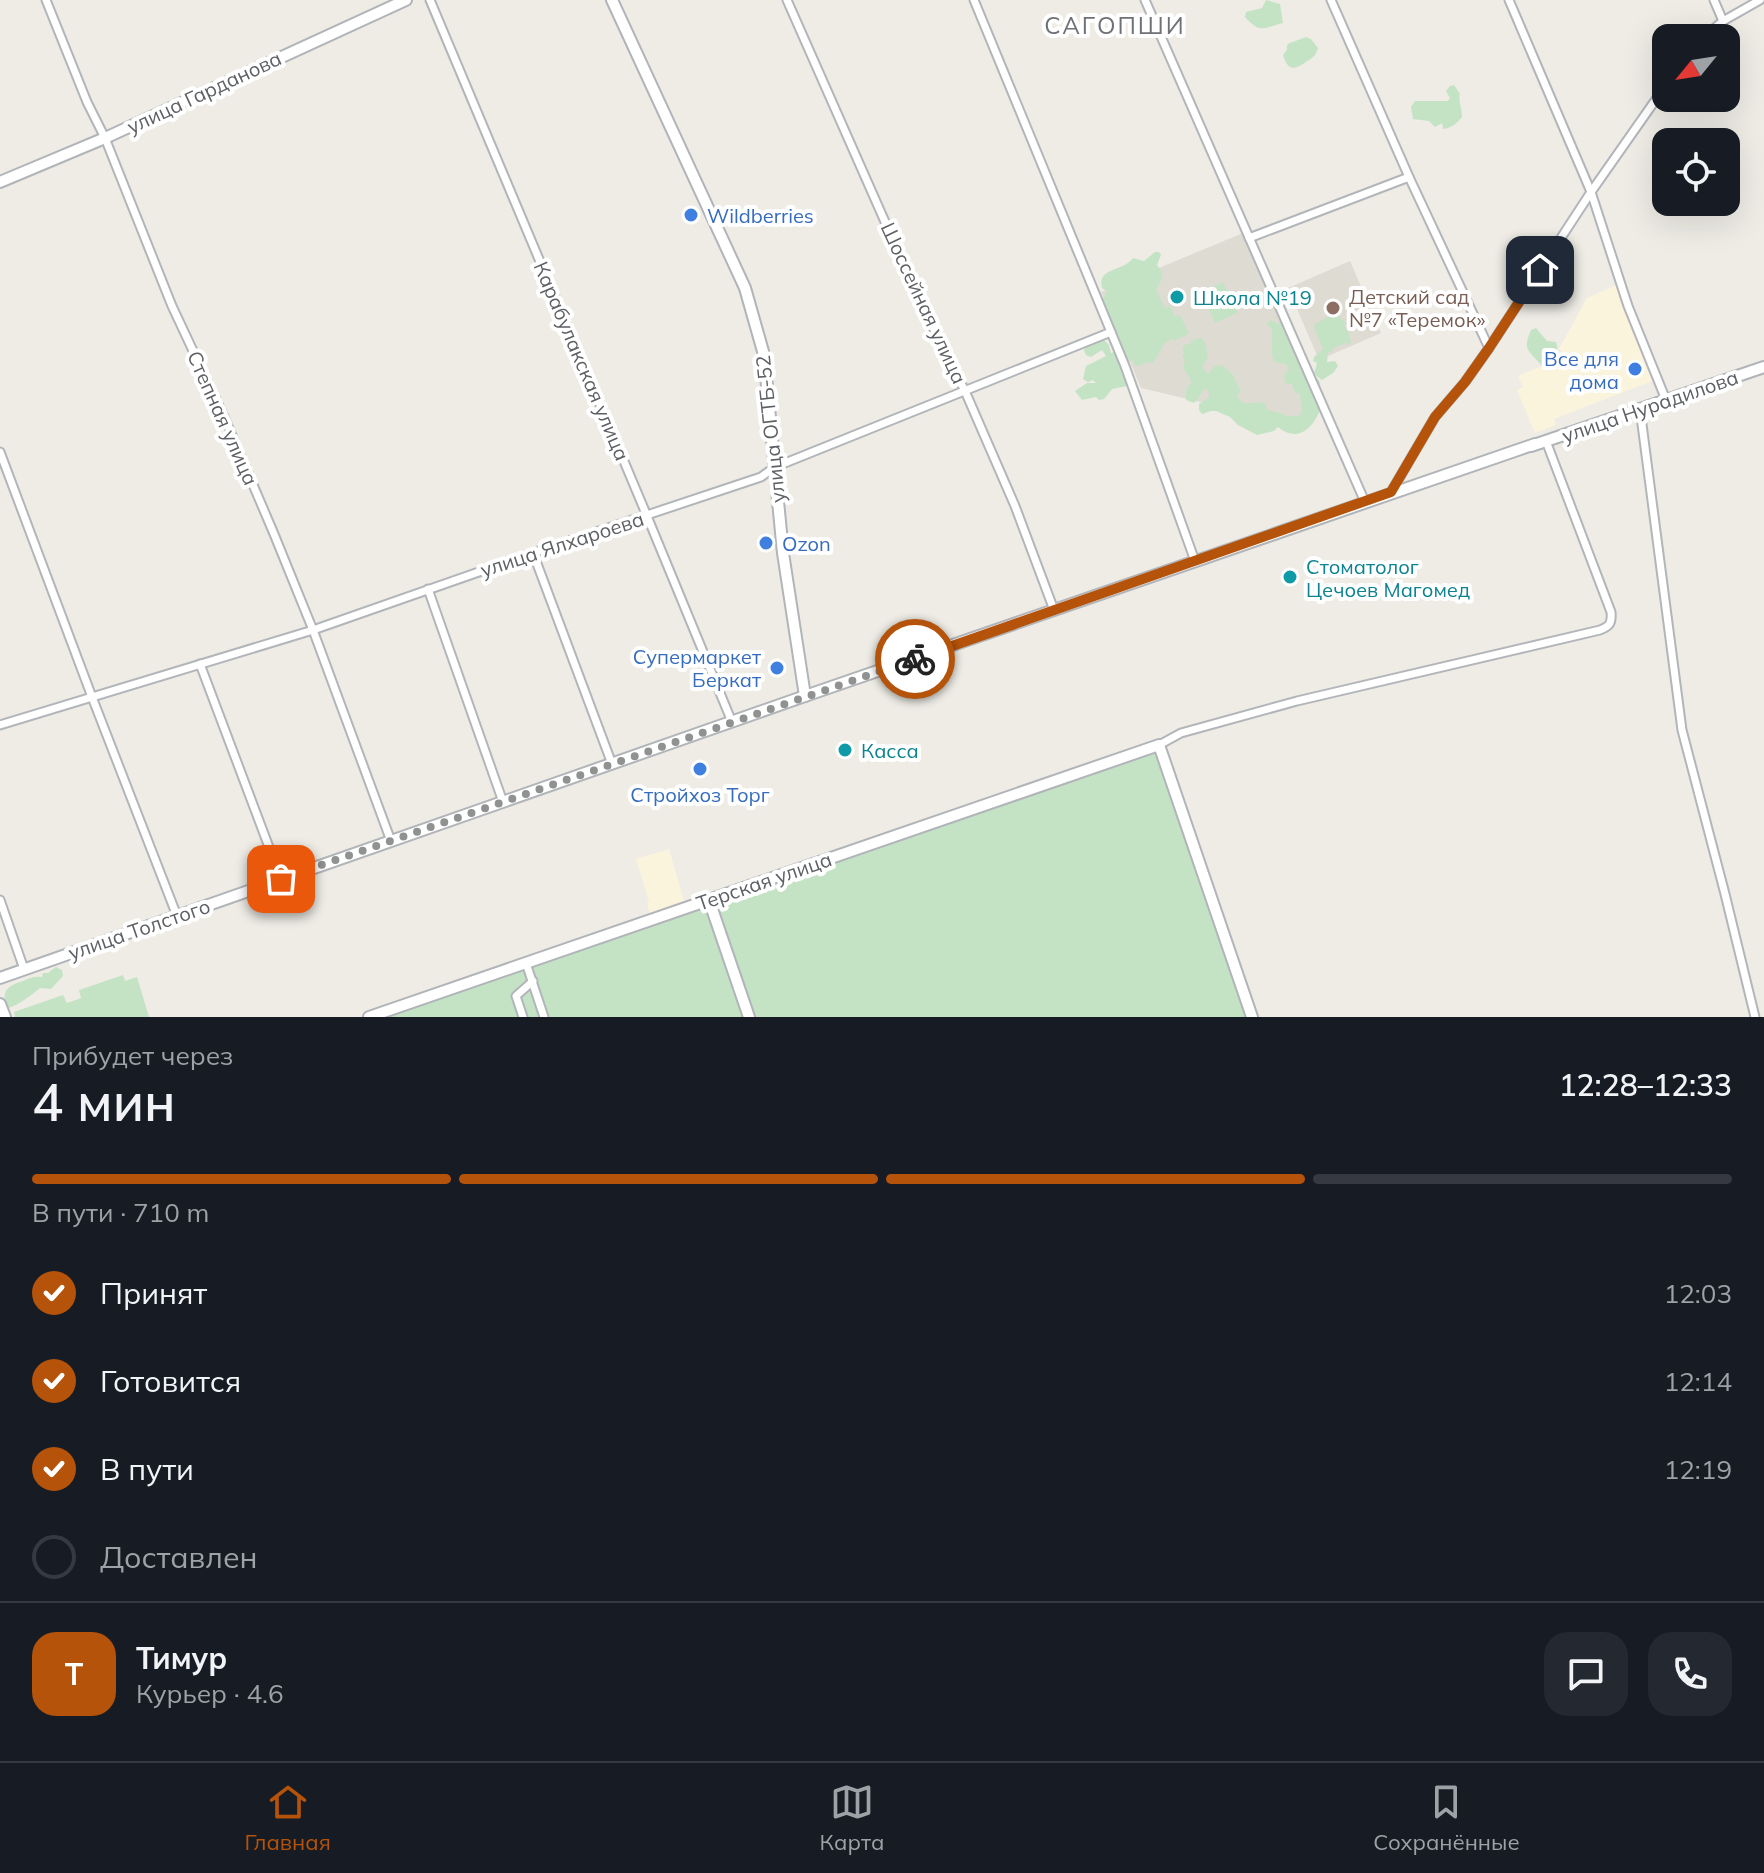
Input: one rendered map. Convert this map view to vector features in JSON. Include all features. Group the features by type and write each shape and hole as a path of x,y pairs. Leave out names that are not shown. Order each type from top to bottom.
{"street":[{"name":"Степная улица","path":"46,0 166,291 225,419 313,630 391,841"},
{"name":"улица Гарданова","path":"0,182 105,138 406,0"},
{"name":"Карабулакская улица","path":"430,0 732,722"},
{"name":"улица ОГТБ-52","path":"612,0 745,288 764,355 783,553 805,696"},
{"name":"Шоссейная улица","path":"787,0 924,310 965,391 1015,506 1054,610"},
{"path":"974,0 1111,332 1195,561"},
{"path":"1145,0 1365,502"},
{"path":"1331,0 1489,348"},
{"path":"1509,0 1591,192 1628,306 1666,400"},
{"path":"1714,0 1723,21"},
{"path":"1719,24 1760,0"},
{"path":"1391,492 1435,417 1489,348 1652,105"},
{"path":"1249,238 1409,177"},
{"name":"улица Ялхароева","path":"0,725 313,630 761,477 775,467 1111,332"},
{"path":"1764,367 1764,374"},
{"name":"улица Нурадилова","path":"1365,502 1764,367"},
{"path":"1640,409 1682,730 1755,1017"},
{"path":"1252,1017 1159,745 1181,733 1297,701 1609,626 1611,612 1540,442"},
{"name":"улица Нурадилова","path":"1365,502 1540,442"},
{"path":"0,452 177,916"},
{"name":"улица Толстого","path":"0,978 1365,502"},
{"path":"533,553 612,764"},
{"path":"428,589 503,802"},
{"path":"200,664 281,879"},
{"name":"Терская улица","path":"369,1017 1159,745"},
{"path":"0,900 24,969"},
{"path":"709,900 749,1017"},
{"path":"526,963 544,1017"},
{"path":"523,1017 516,996 533,981"},
{"path":"0,1004 5,1017"}],"shaded area":[{"path":"1243,233 1318,413 1293,424 1141,388 1101,292"},
{"name":"Детский сад №7 «Теремок»","path":"1350,261 1381,333 1319,360 1288,288"},
{"path":"1616,285 1652,381 1554,419 1556,425 1535,433 1517,390 1523,387 1518,376 1566,356 1559,349 1587,298"},
{"path":"669,849 684,901 650,915 649,901 636,859"}],"green space":[{"path":"1266,0 1280,4 1283,23 1258,28 1245,17 1246,12 1262,8"},
{"path":"1306,37 1318,48 1316,54 1299,66 1290,67 1283,55 1287,45"},
{"path":"1454,85 1460,94 1462,114 1456,123 1443,129 1442,123 1435,127 1429,121 1413,119 1411,107 1415,101 1448,101 1450,98 1446,91"},
{"path":"1155,252 1161,255 1157,265 1162,275 1156,290 1165,308 1170,306 1175,316 1180,315 1189,334 1165,343 1153,363 1137,366 1133,360 1129,362 1127,386 1112,389 1104,399 1082,400 1075,391 1087,383 1096,383 1083,379 1086,366 1106,356 1102,350 1091,357 1086,355 1086,346 1102,338 1109,345 1111,353 1114,352 1102,301 1107,291 1102,288 1103,276 1133,258 1144,261"},
{"path":"1223,282 1237,313 1215,323 1201,292"},
{"path":"1335,313 1346,323 1344,326 1351,343 1344,342 1328,352 1327,362 1335,361 1338,366 1322,380 1314,374 1317,363 1313,361 1314,357 1323,349 1314,328 1315,324"},
{"path":"1271,320 1291,329 1306,356 1304,374 1320,382 1319,390 1324,393 1322,402 1310,427 1295,434 1278,427 1257,435 1216,411 1202,414 1199,404 1209,397 1206,388 1194,403 1186,400 1186,390 1191,383 1183,368 1182,348 1202,338 1208,358 1202,367 1208,374 1214,367 1222,365 1233,375 1241,392 1237,396 1239,400 1265,403 1267,410 1285,416 1299,416 1302,408 1300,394 1284,380 1289,370 1286,364 1274,362 1272,330 1267,324"},
{"path":"1536,328 1547,341 1556,342 1557,346 1558,356 1542,366 1527,346 1531,330"},
{"path":"1159,745 1252,1017 369,1017"},
{"path":"56,967 62,970 63,976 51,989 40,988 8,1008 5,993 10,987 30,978 42,977 43,973"},
{"path":"123,975 125,981 137,977 149,1017 15,1017 14,1012 63,995 67,1003 81,998 79,990"}],"way so far":[{"path":"281,879 915,659"}],"place":[{"name":"Wildberries","path":"691,215"},
{"name":"Школа №19","path":"1177,297"},
{"name":"Детский сад №7 «Теремок»","path":"1333,308"},
{"name":"Все для дома","path":"1635,369"},
{"name":"Ozon","path":"766,543"},
{"name":"Стоматолог Цечоев Магомед","path":"1290,577"},
{"name":"Супермаркет Беркат","path":"777,668"},
{"name":"Касса","path":"845,750"},
{"name":"Стройхоз Торг","path":"700,769"}],"district":[{"name":"САГОПШИ","path":"1115,25"}],"route":[{"path":"915,659 1391,492 1435,417 1465,382 1540,270"}]}
